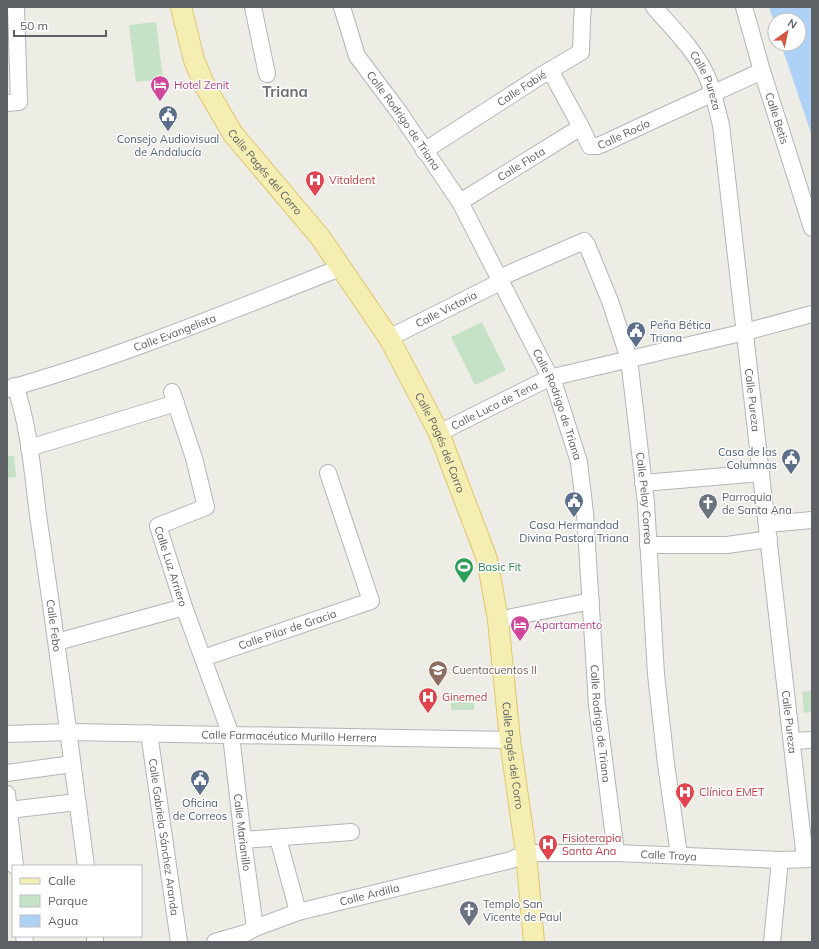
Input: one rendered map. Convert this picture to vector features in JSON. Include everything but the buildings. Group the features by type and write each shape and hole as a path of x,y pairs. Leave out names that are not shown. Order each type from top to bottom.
{"main road":[{"name":"Calle Pagés del Corro","path":"181,7 194,60 205,86 233,134 320,237 389,338 439,432 487,559 498,620 510,740 526,853 534,942"}],"street":[{"path":"7,102 19,102 16,7"},
{"path":"253,7 268,74"},
{"name":"Calle Rodrigo de Triana","path":"342,7 357,56 398,112 460,202 549,378 555,387 579,462 585,513 597,705 616,853"},
{"name":"Calle Fabié","path":"424,151 544,71 581,52 583,7"},
{"name":"Calle Pureza","path":"654,7 691,51 702,68 713,94 721,125 792,741 808,859"},
{"name":"Calle Betis","path":"744,7 762,71 812,228"},
{"name":"Calle Rocío","path":"544,71 582,127 590,146 597,146 663,115 713,94"},
{"path":"713,94 762,71"},
{"name":"Calle Flota","path":"460,202 582,127"},
{"name":"Calle Pelay Correa","path":"499,278 585,242 610,301 628,359 646,503 656,674 666,764 679,855"},
{"name":"Calle Evangelista","path":"11,388 156,342 340,268"},
{"name":"Calle Victoria","path":"389,338 496,284 499,278"},
{"name":"Calle Luca de Tena","path":"439,432 549,378 745,332 812,314"},
{"name":"Calle Febo","path":"11,388 20,399 29,448 57,642 86,865"},
{"name":"Calle Luz Arriero","path":"29,448 174,397 194,458 206,507 158,526 184,607 230,736"},
{"name":"Calle Pilar de Gracia","path":"203,658 371,601 328,473"},
{"path":"643,483 761,473"},
{"path":"648,545 726,545 768,531 812,520"},
{"path":"498,620 591,601"},
{"path":"57,642 184,607"},
{"name":"Calle Farmacéutico Murillo Herrera","path":"7,734 68,732 510,740"},
{"name":"Calle Gabriela Sánchez Aranda","path":"149,733 179,942"},
{"name":"Calle Marianillo","path":"230,736 255,928"},
{"path":"792,741 812,740"},
{"path":"7,773 72,764"},
{"path":"7,794 12,861"},
{"path":"9,810 77,802"},
{"path":"243,840 351,832"},
{"path":"278,838 298,912"},
{"name":"Calle Troya","path":"526,853 616,853 780,860 808,859"},
{"name":"Calle Ardilla","path":"215,942 246,933 255,928 298,912 511,860 526,853"},
{"path":"772,942 780,860"}],"green space":[{"path":"156,22 163,79 136,82 129,25"},
{"path":"482,322 506,370 475,385 451,337"},
{"path":"7,456 14,456 16,477 7,478"},
{"path":"812,691 812,712 804,713 802,692"},
{"path":"451,696 475,697 474,710 451,710"}],"water":[{"path":"769,7 812,7 812,136 784,52 807,52 807,12 771,12"}],"place":[{"name":"Hotel Zenit","path":"160,102"},
{"name":"Consejo Audiovisual de Andalucía","path":"168,132"},
{"name":"Vitaldent","path":"315,197"},
{"name":"Peña Bética Triana","path":"636,348"},
{"name":"Casa de las Columnas","path":"791,475"},
{"name":"Casa Hermandad Divina Pastora Triana","path":"574,518"},
{"name":"Parroquia de Santa Ana","path":"708,520"},
{"name":"Basic Fit","path":"464,584"},
{"name":"Apartamento","path":"520,642"},
{"name":"Cuentacuentos II","path":"438,687"},
{"name":"Ginemed","path":"428,714"},
{"name":"Oficina de Correos","path":"200,796"},
{"name":"Clínica EMET","path":"685,809"},
{"name":"Fisioterapia Santa Ana","path":"548,861"},
{"name":"Templo San Vicente de Paul","path":"469,927"}],"district":[{"name":"Triana","path":"285,92"}]}
